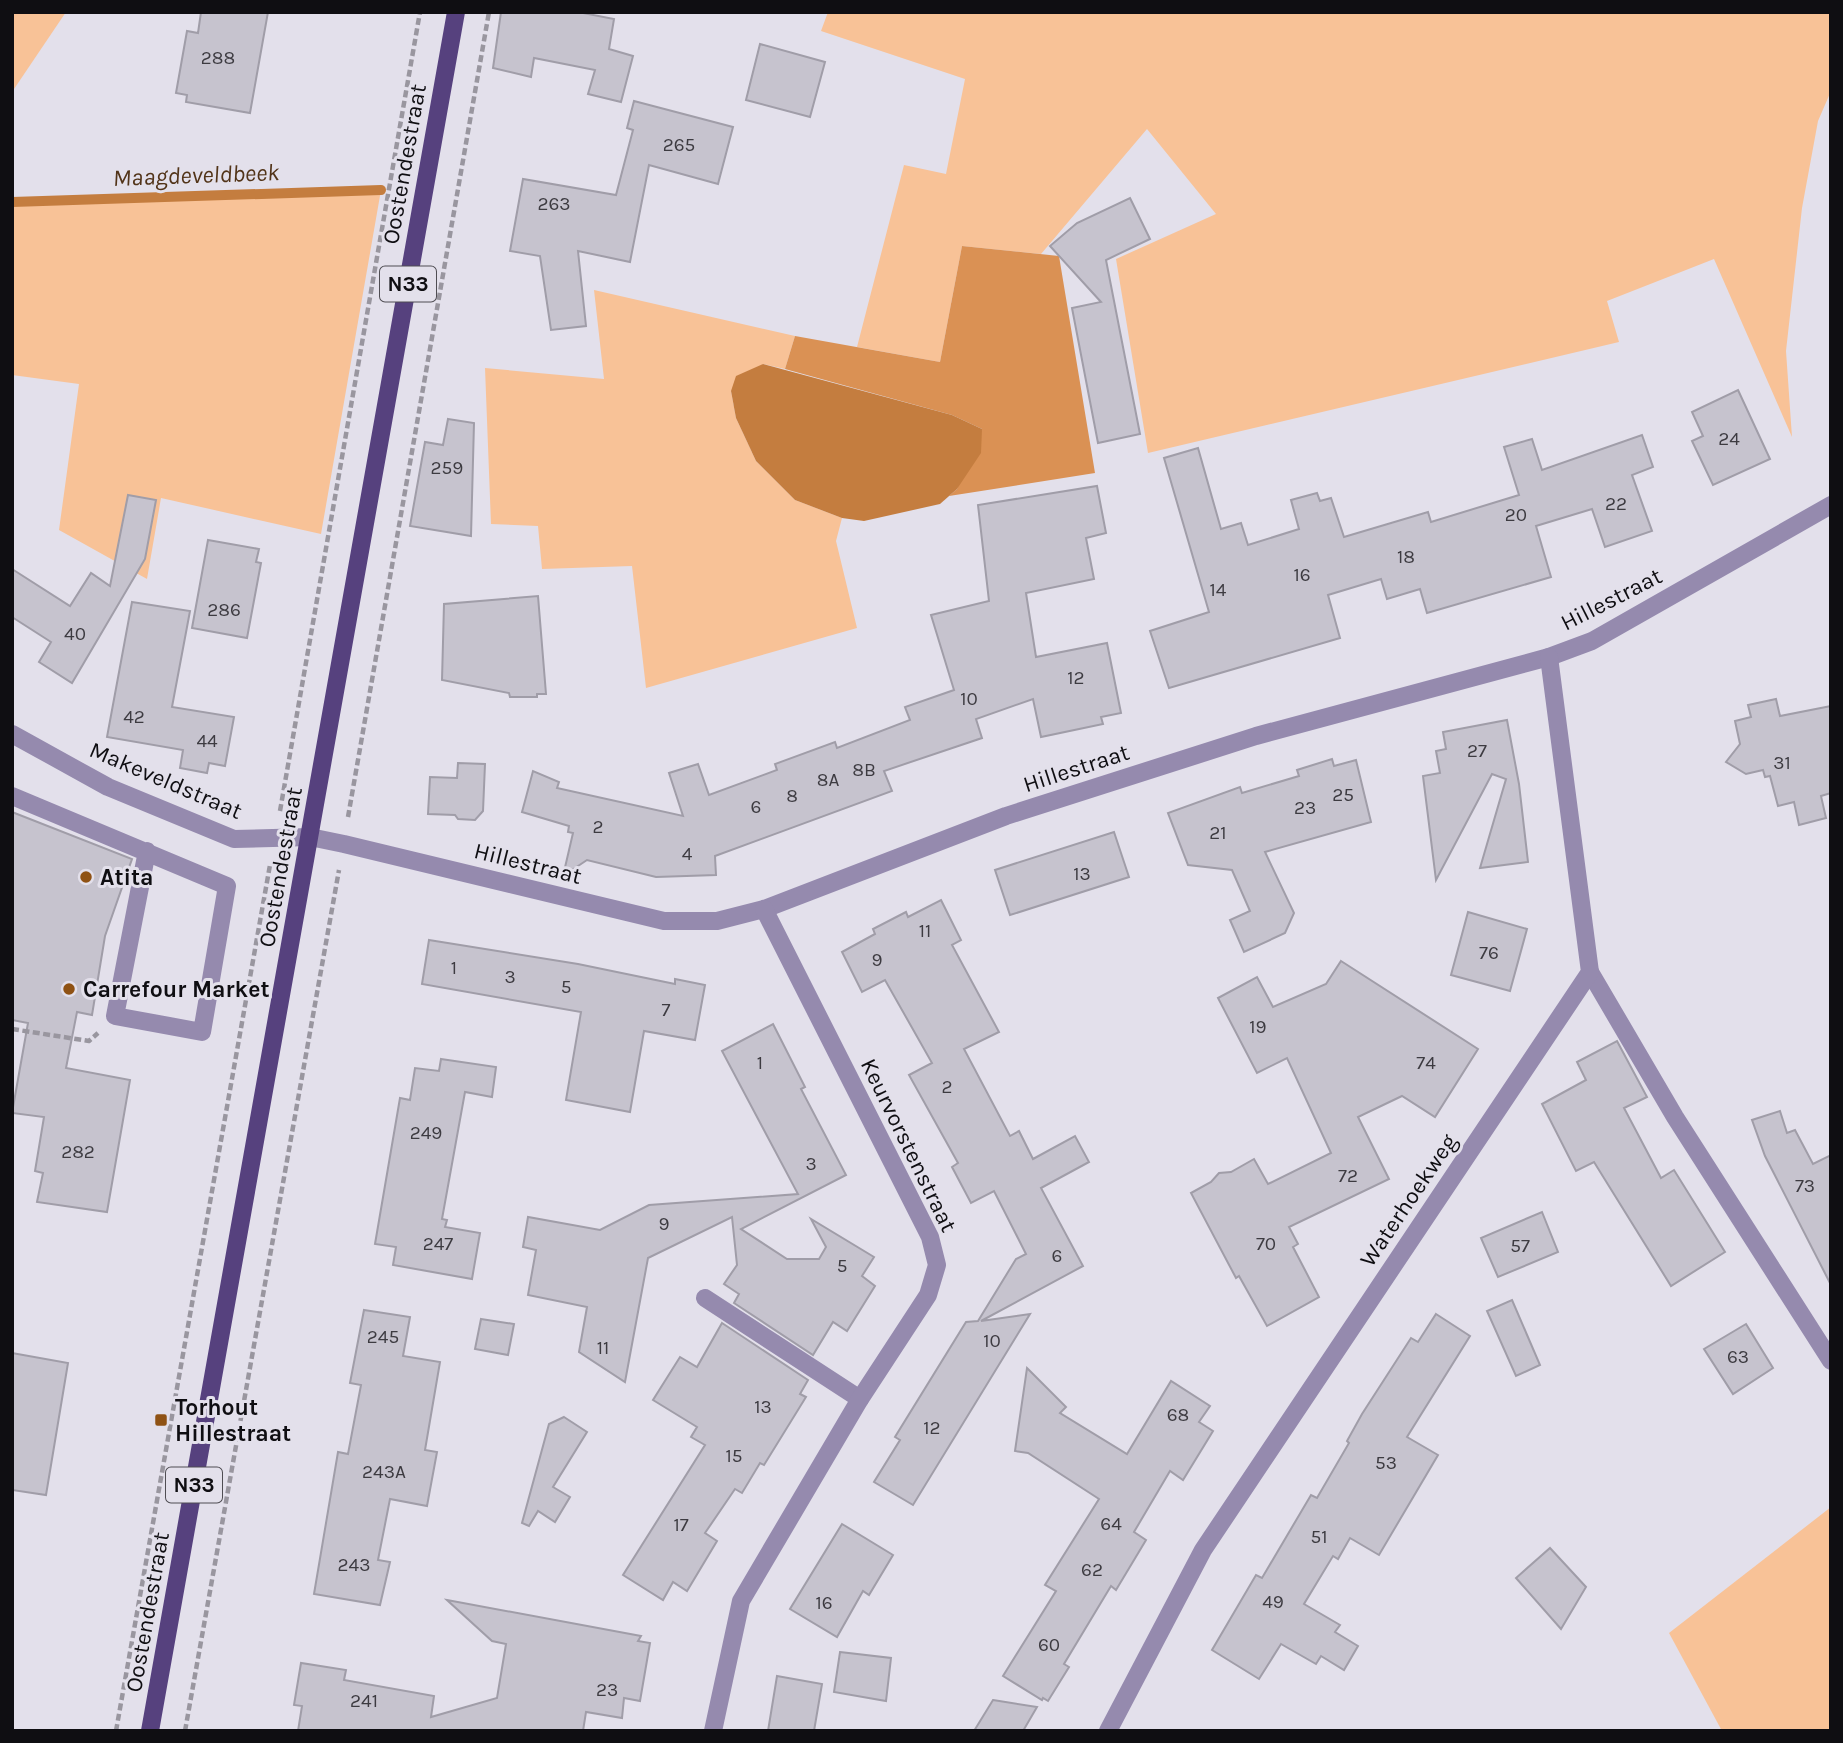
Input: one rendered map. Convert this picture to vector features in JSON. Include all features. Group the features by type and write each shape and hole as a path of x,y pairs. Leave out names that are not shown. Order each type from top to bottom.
{"main road":[{"name":"Oostendestraat","path":"150,1731 456,12"}],"street":[{"name":"Hillestraat","path":"310,837 664,921 717,921 764,909 1006,816 1256,736 1549,657 1592,641 1831,505"},
{"path":"1549,657 1590,972 1675,1117 1831,1361"},
{"name":"Makeveldstraat","path":"12,734 108,787 234,839 310,837"},
{"path":"12,796 147,851 227,886 202,1032 115,1016 147,851"},
{"name":"Keurvorstenstraat","path":"713,1731 741,1601 860,1399 928,1295 937,1265 930,1237 764,909"},
{"name":"Waterhoekweg","path":"1108,1731 1203,1550 1590,972"},
{"path":"705,1298 860,1399"}],"path":[{"path":"116,1731 420,12"},
{"path":"12,1029 89,1041 115,1016"}],"shaded area":[{"path":"12,12 66,12 12,92"},
{"path":"828,12 1831,12 1831,91 1818,121 1802,208 1786,351 1792,437 1714,259 1607,301 1619,342 1148,453 1116,259 1216,214 1147,129 1041,254 962,246 940,362 857,347 904,165 946,174 965,79 821,31"},
{"path":"381,190 321,534 161,498 147,579 59,530 79,384 12,375 12,202"},
{"path":"962,246 1059,256 1095,473 949,496 957,489 982,429 952,415 785,369 795,336 940,362"},
{"path":"594,290 795,336 785,369 763,364 731,391 736,418 756,461 795,500 842,518 836,541 857,628 646,688 632,566 542,569 538,526 491,524 485,368 604,379"},
{"path":"763,364 952,415 982,429 981,453 957,489 940,504 864,521 842,518 795,500 756,461 736,418 731,391 736,376"},
{"path":"1831,1507 1831,1731 1722,1731 1669,1633"}],"building":[{"path":"201,12 268,12 250,113 186,102 187,95 176,93 187,31 198,33"},
{"path":"501,12 578,12 614,19 609,49 633,56 621,102 588,94 595,70 534,58 531,77 493,68"},
{"path":"760,44 825,62 810,117 746,100"},
{"path":"634,101 733,127 718,184 649,165 630,262 578,251 586,326 551,330 540,256 510,251 523,179 616,195 633,130 627,128"},
{"path":"1130,198 1150,239 1106,260 1140,434 1098,443 1072,308 1101,302 1050,246 1077,223"},
{"path":"1738,390 1770,459 1713,485 1692,441 1703,436 1692,412"},
{"path":"448,419 474,423 471,536 410,526 425,442 443,445"},
{"path":"1642,435 1653,467 1632,475 1652,531 1605,547 1592,509 1536,526 1551,577 1427,613 1420,589 1387,599 1381,579 1328,595 1340,638 1169,688 1150,631 1209,612 1164,458 1198,448 1221,529 1241,523 1248,545 1299,529 1291,500 1317,493 1320,501 1331,498 1344,537 1428,512 1431,522 1519,495 1504,447 1532,439 1542,470"},
{"path":"1097,486 1106,533 1086,538 1094,579 1026,593 1036,657 1107,643 1121,713 1101,717 1103,724 1041,737 1033,699 976,719 982,738 884,771 892,791 715,856 716,875 656,877 587,860 563,876 573,833 568,832 569,826 522,812 533,771 559,782 557,788 683,816 669,773 698,764 709,795 777,770 775,764 835,742 837,748 910,720 905,707 954,690 931,615 989,601 978,505"},
{"path":"128,495 156,500 145,559 72,683 39,662 51,642 12,617 12,569 70,606 91,573 110,586"},
{"path":"208,540 259,549 256,562 261,563 247,638 192,628"},
{"path":"538,596 546,694 537,694 537,697 510,697 509,693 442,680 444,604"},
{"path":"132,602 190,611 172,707 234,717 225,766 209,763 207,773 180,768 183,750 107,737"},
{"path":"1776,699 1780,716 1831,706 1831,793 1821,796 1826,818 1799,825 1794,802 1778,806 1770,776 1765,777 1763,770 1746,774 1726,762 1740,744 1735,721 1751,717 1748,705"},
{"path":"1507,720 1519,784 1528,862 1480,868 1506,779 1492,774 1436,880 1423,776 1440,773 1436,751 1446,749 1443,732"},
{"path":"1332,759 1334,766 1356,760 1371,822 1265,852 1294,913 1285,933 1244,952 1230,920 1250,911 1232,870 1188,865 1168,813 1240,787 1242,793 1299,776 1297,770"},
{"path":"458,763 485,764 483,811 475,820 458,819 455,815 428,814 430,777 457,778"},
{"path":"12,812 132,859 105,936 92,1015 77,1012 66,1068 130,1080 107,1212 37,1202 43,1173 35,1171 44,1117 12,1113 28,1023 12,1020"},
{"path":"1114,832 1129,877 1010,915 995,870"},
{"path":"941,900 961,940 952,945 999,1032 964,1049 1010,1136 1019,1131 1033,1159 1075,1136 1089,1162 1041,1188 1083,1266 981,1321 1030,1314 913,1505 874,1482 900,1440 895,1437 966,1322 978,1321 1016,1259 1026,1254 994,1191 971,1203 952,1167 958,1163 909,1075 932,1063 885,980 862,992 842,952 875,934 873,929 906,912 908,917"},
{"path":"1468,912 1527,929 1510,991 1451,975"},
{"path":"429,940 578,964 675,984 675,979 705,985 695,1040 644,1031 630,1112 566,1100 581,1012 422,984"},
{"path":"1341,961 1478,1049 1435,1117 1402,1096 1358,1117 1389,1179 1289,1227 1298,1244 1293,1247 1319,1297 1267,1326 1239,1276 1236,1278 1191,1193 1211,1182 1219,1173 1231,1172 1254,1159 1268,1184 1331,1153 1287,1058 1257,1073 1218,998 1257,977 1273,1007 1326,984"},
{"path":"773,1024 805,1087 801,1089 846,1175 741,1229 787,1259 819,1259 826,1247 811,1219 874,1257 862,1276 875,1286 847,1331 833,1322 813,1355 734,1303 739,1294 724,1284 737,1265 732,1217 648,1258 625,1382 579,1352 587,1307 528,1295 536,1250 523,1247 528,1217 600,1230 649,1205 798,1194 722,1051"},
{"path":"1617,1041 1647,1097 1624,1108 1661,1178 1674,1170 1725,1252 1671,1286 1594,1162 1576,1171 1542,1104 1586,1080 1577,1062"},
{"path":"441,1059 496,1067 492,1097 465,1092 442,1219 447,1220 445,1227 480,1233 472,1279 393,1265 396,1247 375,1244 400,1098 410,1100 415,1068 439,1071"},
{"path":"1780,1111 1787,1133 1795,1130 1813,1164 1831,1155 1831,1285 1765,1156 1752,1120"},
{"path":"1542,1212 1558,1252 1498,1277 1481,1238"},
{"path":"1512,1300 1540,1365 1516,1376 1487,1311"},
{"path":"364,1310 410,1317 403,1356 440,1362 425,1450 437,1452 427,1506 390,1499 378,1560 390,1562 380,1605 314,1594 338,1452 348,1454 361,1385 350,1383"},
{"path":"1436,1314 1470,1336 1407,1437 1438,1455 1379,1555 1350,1538 1338,1559 1333,1556 1304,1604 1340,1625 1335,1632 1358,1646 1344,1670 1321,1656 1316,1664 1281,1644 1259,1679 1212,1650 1256,1575 1262,1578 1311,1495 1317,1498 1349,1443 1347,1441 1362,1414 1411,1338 1418,1342"},
{"path":"481,1319 514,1324 508,1355 475,1349"},
{"path":"722,1323 808,1380 800,1394 806,1397 764,1465 760,1463 742,1493 735,1489 705,1533 717,1541 687,1591 673,1582 663,1600 623,1575 705,1445 691,1437 697,1427 653,1400 680,1357 697,1367"},
{"path":"1746,1324 1773,1368 1733,1394 1704,1349"},
{"path":"12,1353 68,1363 46,1495 12,1490"},
{"path":"1027,1368 1066,1407 1060,1413 1127,1454 1171,1381 1210,1406 1199,1422 1213,1431 1183,1480 1170,1471 1134,1532 1146,1540 1116,1590 1111,1586 1064,1664 1069,1667 1048,1701 1003,1676 1056,1591 1045,1585 1099,1499 1028,1453 1015,1451"},
{"path":"564,1417 587,1432 553,1487 570,1497 555,1522 538,1511 529,1526 522,1523 549,1424"},
{"path":"842,1524 893,1555 869,1595 863,1591 837,1637 790,1609"},
{"path":"1550,1548 1586,1587 1561,1629 1516,1578"},
{"path":"447,1600 641,1636 638,1641 650,1643 640,1701 624,1698 622,1718 586,1712 583,1731 298,1731 302,1706 294,1705 301,1663 346,1670 344,1680 434,1696 431,1717 497,1698 506,1644 492,1641"},
{"path":"840,1652 891,1658 886,1701 834,1692"},
{"path":"777,1676 822,1684 814,1731 768,1731"},
{"path":"993,1700 1037,1707 1023,1731 974,1731"}],"waterway":[{"name":"Maagdeveldbeek","path":"12,202 381,190"}],"place":[{"name":"Atita","path":"86,877"},
{"name":"Carrefour Market","path":"69,989"},
{"name":"Torhout Hillestraat","path":"161,1420"}]}
